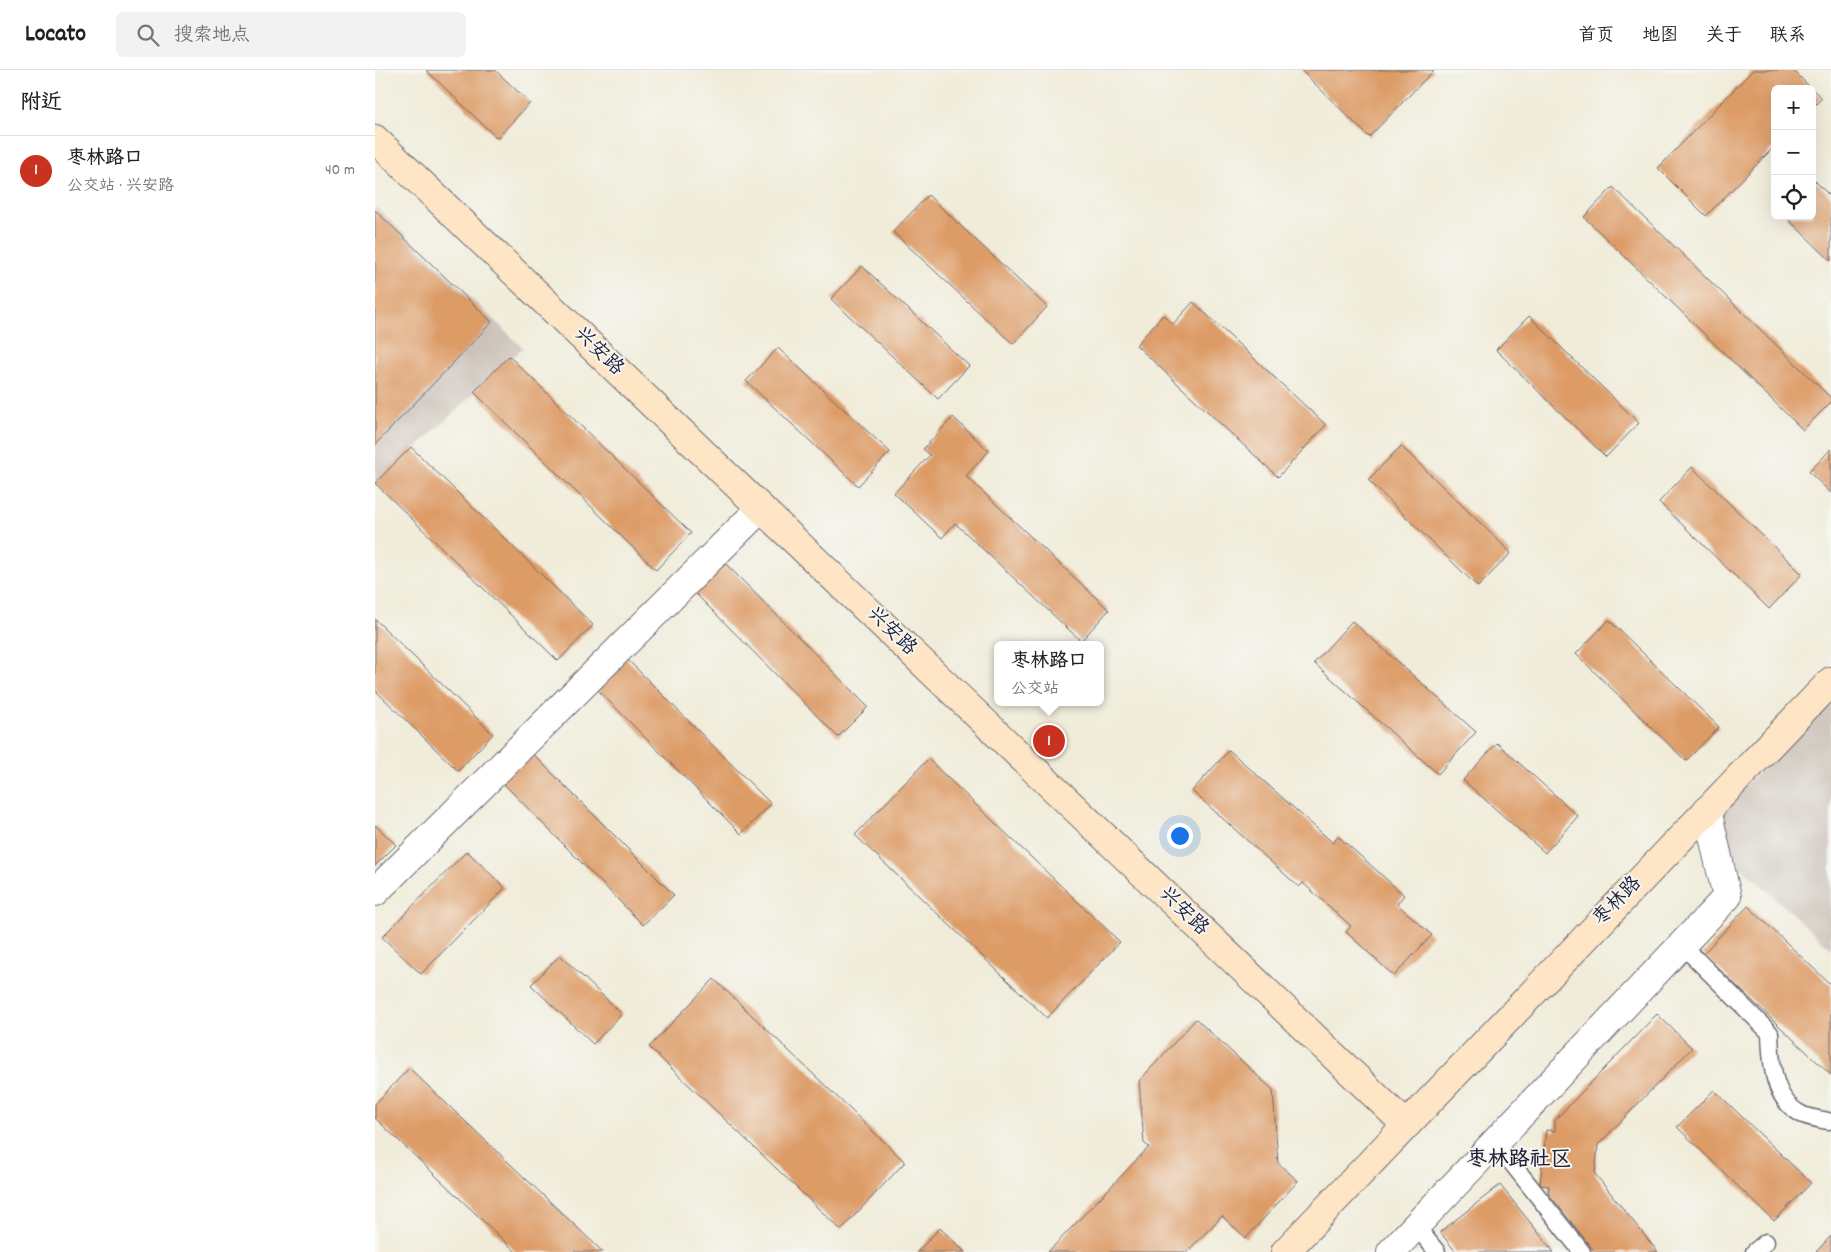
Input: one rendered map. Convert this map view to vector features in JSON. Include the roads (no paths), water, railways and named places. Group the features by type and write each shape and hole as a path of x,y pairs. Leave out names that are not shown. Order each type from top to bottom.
{"street":[{"name":"兴安路","path":"375,139 1407,1125"},
{"path":"375,892 761,508"},
{"name":"枣林路","path":"1285,1252 1831,681"},
{"path":"1391,1252 1727,897 1707,810"}],"lane":[{"path":"1682,945 1770,1033 1771,1063 1783,1099 1801,1114 1828,1121"},
{"path":"1495,1142 1582,1252"},
{"path":"1416,1226 1437,1252"}],"place":[{"name":"枣林路口","path":"1049,741"}],"district":[{"name":"枣林路社区","path":"1519,1161"}]}
